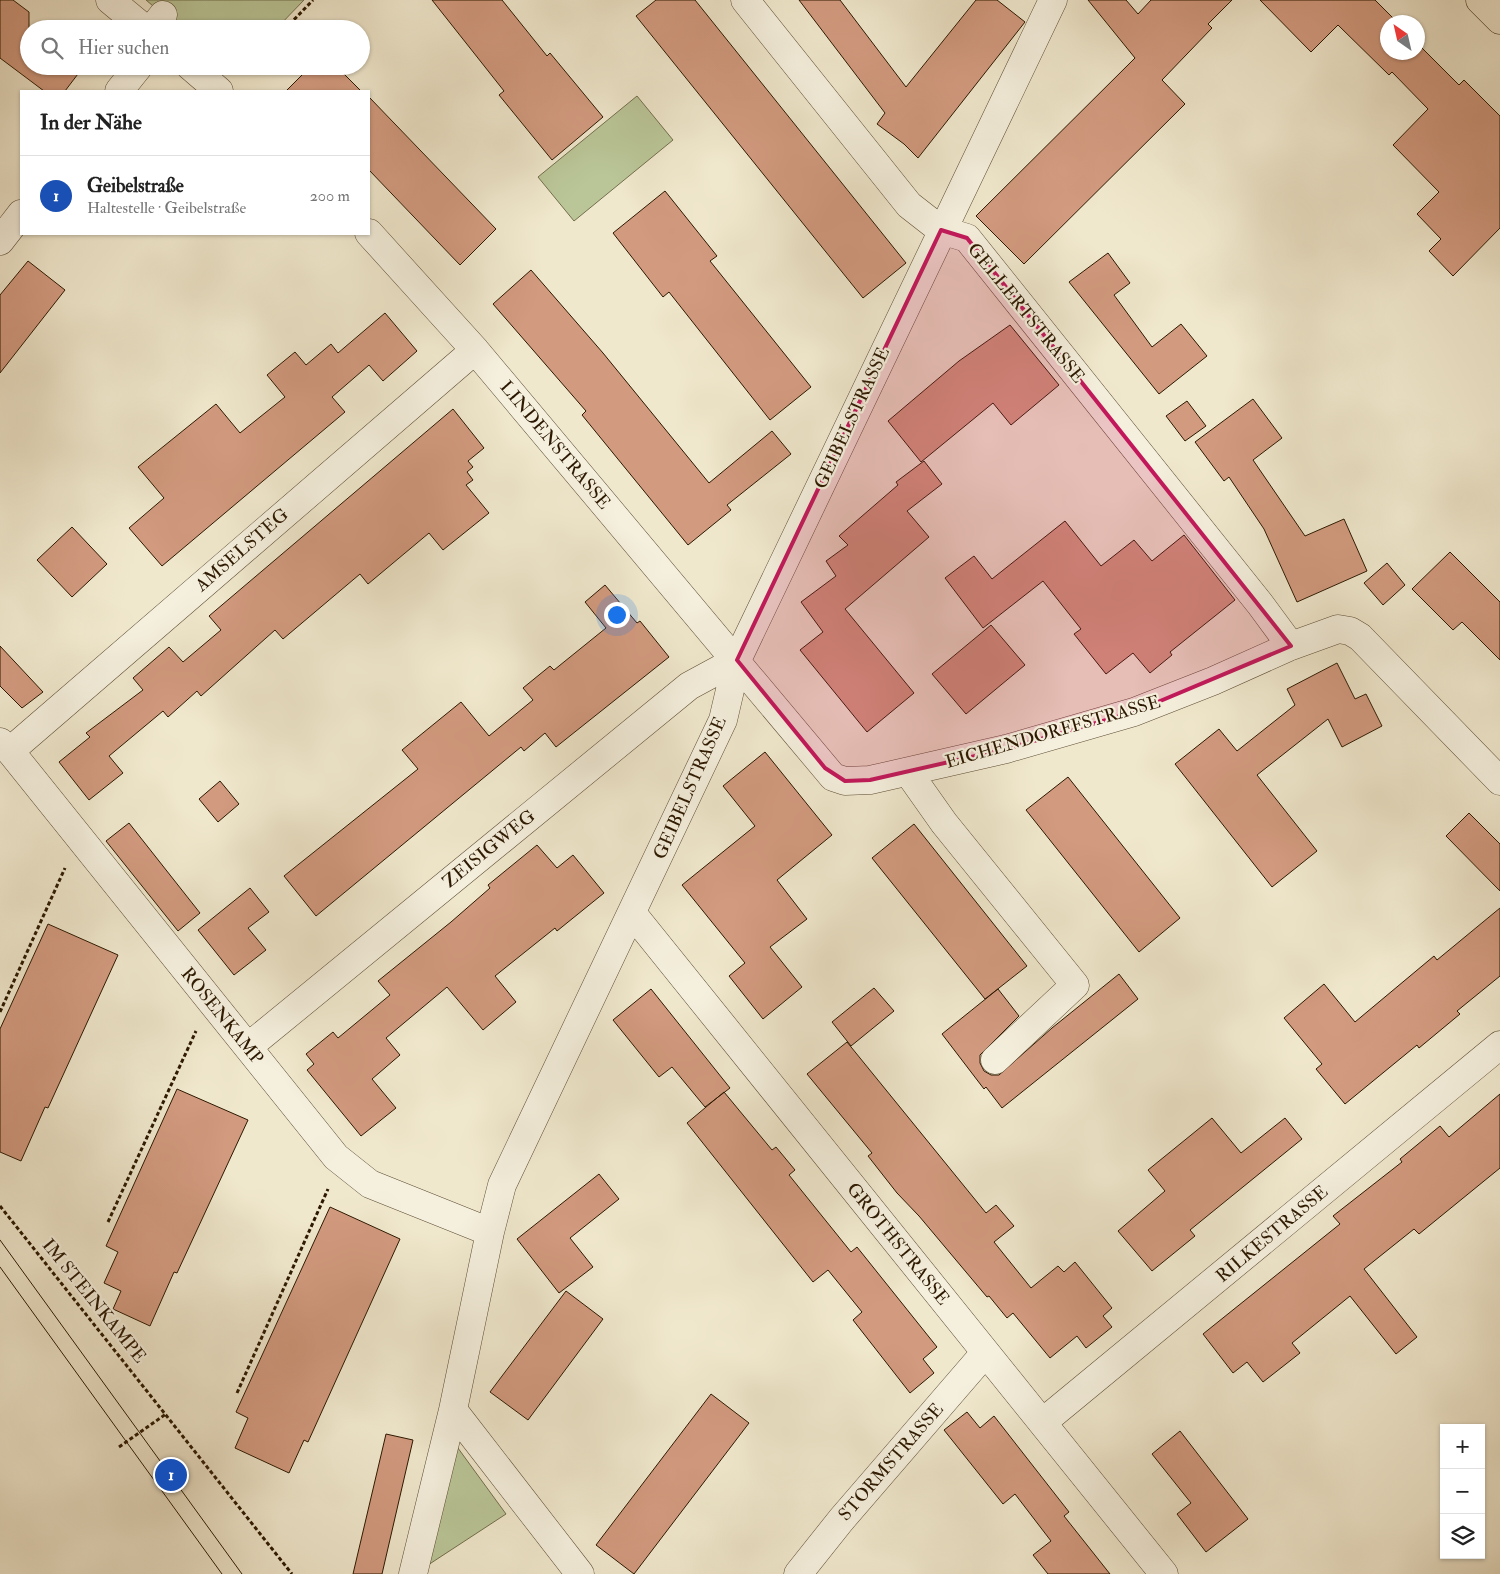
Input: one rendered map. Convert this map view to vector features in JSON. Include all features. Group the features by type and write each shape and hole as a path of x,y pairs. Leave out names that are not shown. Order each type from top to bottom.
{"main road":[{"path":"1480,0 1500,20"}],"street":[{"path":"110,0 146,20"},
{"name":"GELLERTSTRASSE","path":"745,0 908,205 941,230 966,238 1260,604 1291,646"},
{"name":"GEIBELSTRASSE","path":"413,1574 453,1410 490,1232 502,1185 723,720 737,660 941,230 1053,0"},
{"path":"120,90 132,75"},
{"path":"200,75 218,90"},
{"path":"0,241 20,215"},
{"name":"LINDENSTRASSE","path":"370,234 475,350 737,660"},
{"name":"AMSELSTEG","path":"5,746 475,350"},
{"name":"EICHENDORFFSTRASSE","path":"737,660 832,776 845,781 870,780 1006,750 1134,712 1213,681 1291,646 1338,629 1360,637 1500,781"},
{"name":"ZEISIGWEG","path":"248,1047 689,686 737,660"},
{"name":"ROSENKAMP","path":"5,746 336,1157 370,1184 490,1232"},
{"path":"908,772 944,823 1075,985 996,1060"},
{"name":"GROTHSTRASSE","path":"632,913 1164,1574"},
{"name":"RILKESTRASSE","path":"1043,1422 1500,1045"},
{"name":"STORMSTRASSE","path":"798,1574 841,1520 985,1353"},
{"path":"453,1410 580,1574"}],"path":[{"path":"294,20 313,0"},
{"path":"0,1012 79,838"},
{"path":"108,1222 210,1000"},
{"path":"237,1393 328,1188 336,1157"},
{"name":"IM STEINKAMPE","path":"0,1206 292,1574"},
{"path":"118,1447 166,1414"}],"highlighted area":[{"path":"941,230 967,238 1291,646 1134,712 1006,749 870,780 845,781 825,768 737,660"}],"green space":[{"path":"146,0 304,0 285,20 169,20"},
{"path":"637,96 673,140 574,221 538,177"},
{"path":"455,1444 506,1514 428,1565"}],"building":[{"path":"0,0 13,0 29,12 29,20 20,20 20,73 0,58"},
{"path":"432,0 502,0 547,56 550,53 603,117 552,160 499,95 504,91"},
{"path":"656,0 695,0 906,263 863,298 636,16"},
{"path":"799,0 840,0 906,87 976,0 997,0 1025,22 918,158 904,144 877,124 885,113"},
{"path":"1088,0 1126,0 1138,14 1151,0 1232,0 1208,24 1212,28 1162,80 1185,104 1024,264 976,216 1135,58"},
{"path":"1260,0 1375,0 1390,15 1380,15 1380,60 1425,60 1425,51 1459,85 1464,80 1500,116 1500,228 1453,276 1429,251 1441,239 1417,214 1439,192 1393,145 1428,109 1392,72 1389,75 1338,25 1311,52"},
{"path":"23,75 77,75 66,90 43,90"},
{"path":"302,75 345,75 360,90 287,90"},
{"path":"370,98 496,229 460,265 370,171"},
{"path":"665,191 717,256 710,261 811,387 770,420 669,292 663,297 613,233"},
{"path":"1108,253 1130,283 1114,295 1152,347 1181,324 1207,356 1159,394 1069,282"},
{"path":"28,261 65,290 0,373 0,295"},
{"path":"531,270 603,353 709,483 772,431 791,454 727,505 731,510 688,545 582,415 586,411 493,304"},
{"path":"385,313 417,351 383,381 369,365 332,397 345,412 162,566 129,528 164,498 138,467 216,404 240,433 285,397 267,375 295,352 306,365 331,344 338,353"},
{"path":"1010,325 1059,385 1011,425 993,403 921,462 888,421 959,361"},
{"path":"1253,399 1282,438 1253,460 1305,536 1344,519 1367,571 1297,602 1264,529 1229,477 1224,481 1195,442"},
{"path":"1187,401 1206,426 1185,441 1166,416"},
{"path":"453,409 484,448 468,461 473,467 467,472 473,480 466,485 489,513 443,550 429,533 368,584 360,574 283,639 275,630 201,696 197,691 168,717 163,711 109,756 123,773 89,800 59,762 90,737 86,733 143,690 133,678 169,647 183,662 221,630 209,616"},
{"path":"924,461 942,484 907,511 929,537 845,609 914,693 867,732 800,650 823,632 801,602 836,576 826,561 848,545 839,536 898,485 896,482"},
{"path":"1065,521 1101,566 1134,540 1152,561 1184,535 1235,600 1170,652 1172,655 1150,673 1133,653 1106,674 1074,634 1081,629 1043,581 983,628 945,578 974,556 992,579"},
{"path":"72,527 107,564 72,597 37,560"},
{"path":"1450,552 1500,602 1500,660 1462,622 1453,630 1412,589"},
{"path":"1387,563 1405,585 1383,605 1364,583"},
{"path":"605,585 637,623 640,621 669,657 556,747 545,733 524,751 521,747 316,916 284,876 418,769 402,750 461,702 489,736 533,700 523,688 550,666 554,670 606,628 585,602"},
{"path":"991,625 1025,665 966,714 932,674"},
{"path":"0,646 43,692 22,708 0,686"},
{"path":"1337,663 1355,699 1366,694 1382,726 1342,747 1328,719 1257,775 1317,851 1272,887 1175,764 1219,729 1237,751 1295,705 1287,689"},
{"path":"765,752 832,835 777,880 807,919 770,947 802,987 763,1019 729,976 745,963 682,885 755,826 723,786"},
{"path":"1068,777 1180,918 1139,952 1026,810"},
{"path":"220,781 239,804 218,822 199,799"},
{"path":"1469,813 1500,844 1500,891 1446,836"},
{"path":"129,823 200,913 178,931 106,841"},
{"path":"914,824 1027,966 985,999 872,858"},
{"path":"537,845 557,868 573,855 604,893 557,931 555,928 495,976 516,1002 483,1030 447,987 386,1038 400,1055 372,1079 396,1108 361,1136 307,1070 314,1064 306,1054 333,1032 338,1038 390,995 378,981 451,922 490,888 488,885"},
{"path":"250,888 269,912 248,928 266,950 234,975 198,930"},
{"path":"1500,908 1500,976 1457,1011 1460,1014 1419,1048 1417,1045 1345,1104 1316,1069 1322,1064 1284,1018 1324,984 1355,1022 1434,956 1437,960"},
{"path":"48,924 118,955 48,1108 45,1107 21,1161 0,1152 0,1029"},
{"path":"1119,974 1138,999 1002,1108 986,1087 984,1089 942,1034 998,989 1019,1016 980,1055 980,1063 984,1071 991,1075 999,1075 1052,1028"},
{"path":"874,988 894,1011 851,1046 832,1022"},
{"path":"651,989 730,1088 705,1107 672,1067 659,1077 613,1020"},
{"path":"847,1042 986,1213 996,1205 1014,1226 994,1242 1031,1288 1058,1266 1064,1272 1075,1262 1112,1308 1103,1316 1112,1327 1086,1348 1077,1336 1050,1358 1013,1313 1007,1318 989,1296 987,1297 919,1216 897,1193 868,1156 872,1153 807,1074"},
{"path":"177,1089 248,1120 177,1273 174,1272 150,1326 113,1309 121,1291 104,1283 118,1252 106,1246"},
{"path":"724,1092 772,1150 776,1147 795,1170 789,1175 851,1252 857,1247 937,1347 923,1359 934,1373 910,1393 853,1320 862,1312 828,1270 813,1282 687,1123"},
{"path":"1500,1094 1500,1168 1419,1234 1414,1229 1364,1269 1417,1337 1396,1354 1350,1296 1292,1343 1300,1353 1263,1382 1247,1362 1233,1373 1203,1334 1340,1224 1333,1216 1402,1162 1400,1159 1440,1126 1449,1137"},
{"path":"1212,1118 1241,1153 1285,1118 1302,1139 1190,1230 1195,1236 1152,1271 1118,1231 1165,1191 1148,1170"},
{"path":"599,1174 619,1199 570,1238 593,1267 559,1293 517,1239"},
{"path":"330,1207 400,1239 308,1442 304,1440 289,1473 235,1448 248,1418 236,1412"},
{"path":"566,1291 603,1319 528,1420 490,1392"},
{"path":"711,1394 749,1423 634,1574 596,1545"},
{"path":"967,1412 980,1428 994,1416 1069,1512 1064,1516 1110,1574 1048,1574 1033,1555 1051,1541 1015,1494 1003,1504 944,1430"},
{"path":"1180,1431 1248,1519 1206,1552 1177,1514 1191,1503 1152,1454"},
{"path":"386,1434 413,1440 382,1574 353,1574"}],"tram line":[{"path":"0,1240 242,1574"},
{"path":"0,1267 222,1574"}],"place":[{"name":"Geibelstraße","path":"171,1475"}]}
